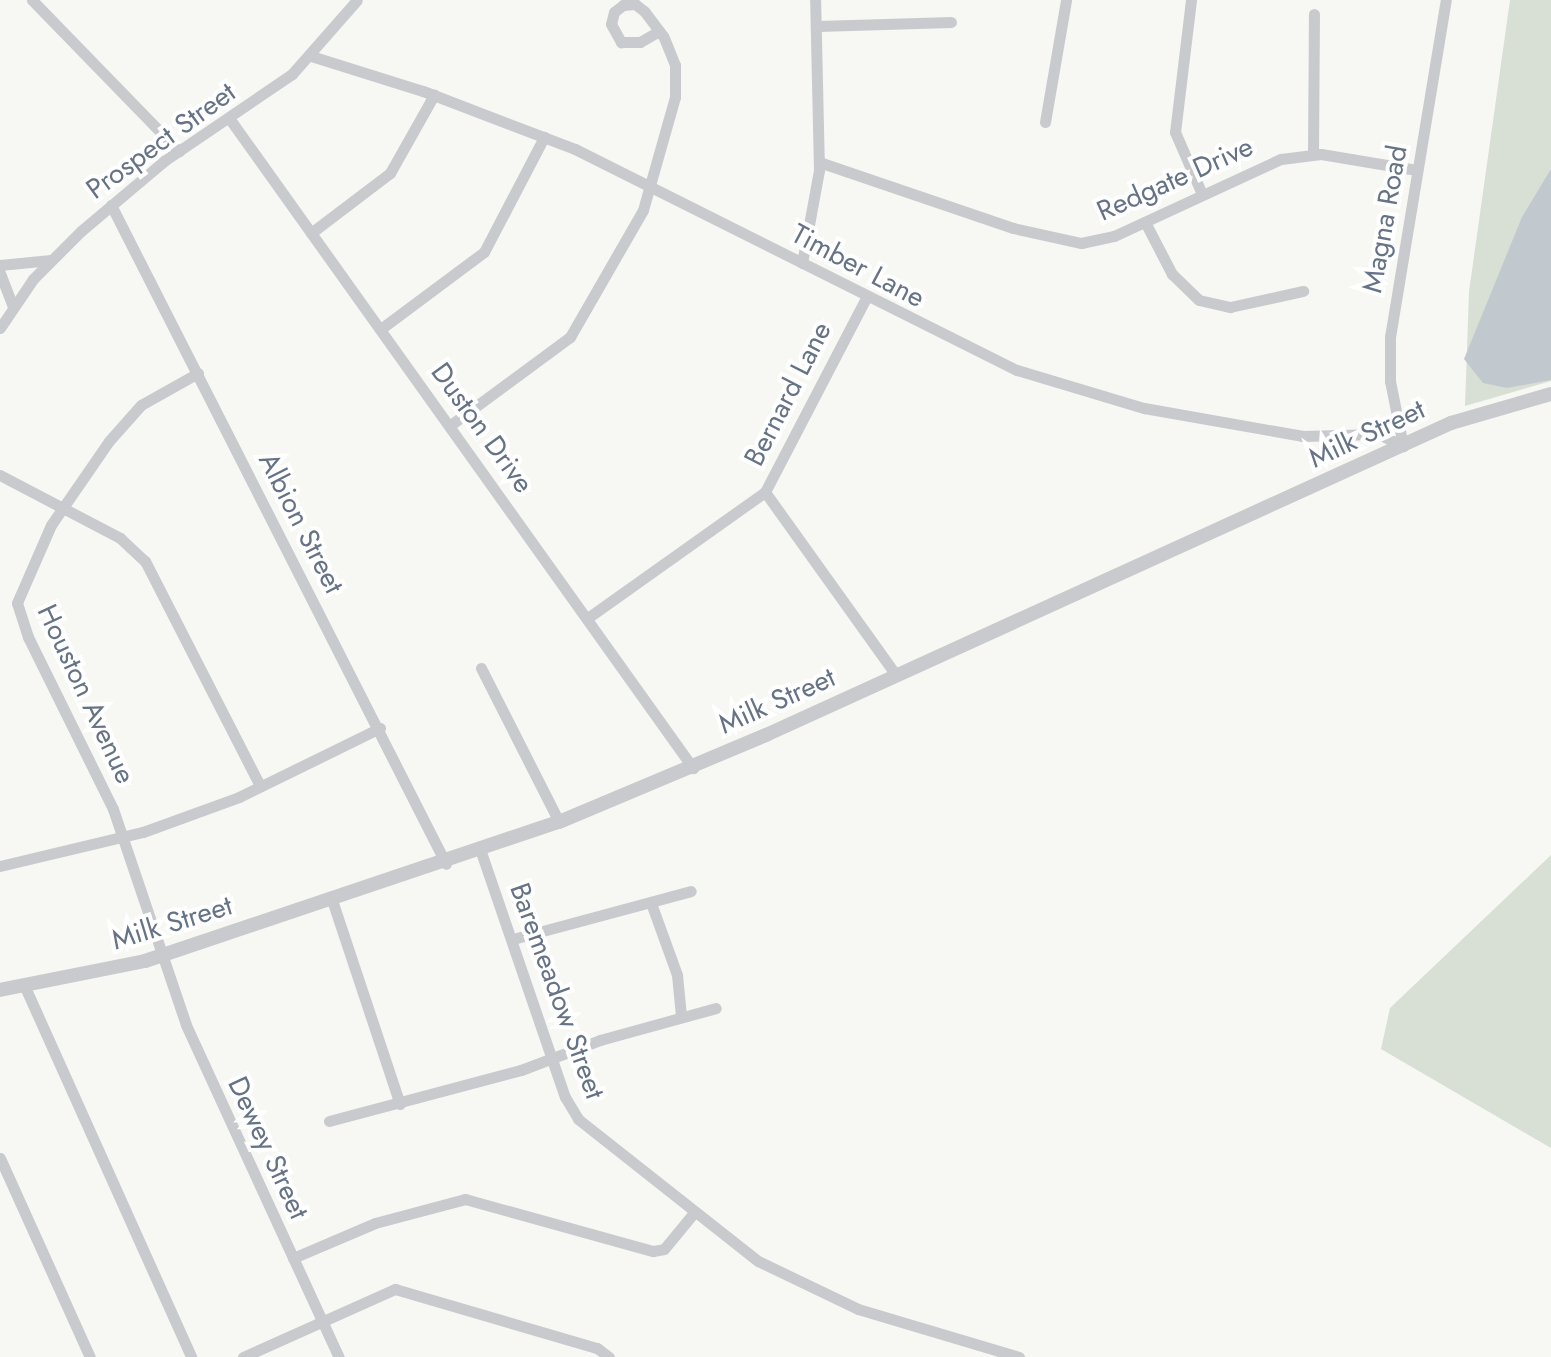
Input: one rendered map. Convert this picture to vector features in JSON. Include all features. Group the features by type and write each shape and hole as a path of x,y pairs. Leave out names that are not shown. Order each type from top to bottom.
{"street":[{"path":"32,0 179,151"},
{"name":"Prospect Street","path":"0,328 52,259 111,205 179,151 229,118 311,56 357,0"},
{"path":"802,263 817,201 819,162 815,0"},
{"path":"1045,122 1066,0"},
{"path":"1191,0 1175,132 1202,194"},
{"name":"Magna Road","path":"1403,446 1389,359 1446,0"},
{"path":"1313,154 1314,14"},
{"path":"818,26 951,22"},
{"path":"452,424 570,337 643,210 675,97 675,65 659,31"},
{"name":"Timber Lane","path":"311,56 434,95 544,137 648,185 866,298 1017,370 1083,393 1281,433 1379,434 1403,446"},
{"path":"311,233 390,173 434,95"},
{"name":"Duston Drive","path":"229,118 452,424 693,768"},
{"path":"382,328 484,252 544,137"},
{"name":"Redgate Drive","path":"819,162 1064,243 1095,242 1145,222 1258,166 1313,154 1417,170"},
{"name":"Albion Street","path":"111,205 380,728 446,864"},
{"path":"1145,222 1172,274 1199,300 1230,307 1303,291"},
{"path":"0,265 52,259"},
{"path":"0,273 13,307"},
{"name":"Bernard Lane","path":"589,617 765,492 866,298"},
{"name":"Houston Avenue","path":"160,956 123,837 19,617 18,591 61,508 141,405 198,373"},
{"name":"Milk Street","path":"0,990 160,956 481,852 693,768 1403,446 1478,414 1551,394"},
{"path":"0,475 120,538 145,561 260,786"},
{"path":"765,492 896,675"},
{"path":"481,668 559,822"},
{"path":"0,866 123,837 260,786 380,728"},
{"name":"Baremeadow Street","path":"481,852 551,1058 578,1119 693,1214 758,1261 842,1302 1019,1357"},
{"path":"513,939 691,891"},
{"path":"332,900 400,1104"},
{"path":"651,903 677,975 681,1016"},
{"name":"Dewey Street","path":"160,956 201,1061 339,1357"},
{"path":"25,987 191,1357"},
{"path":"329,1121 400,1104 681,1016 716,1008"},
{"path":"0,1158 90,1357"},
{"path":"293,1258 375,1223 465,1199 653,1251 664,1249 693,1214"},
{"path":"243,1357 395,1289 597,1348 609,1357"}],"shaded area":[{"path":"1510,0 1551,0 1551,381 1465,406 1469,292"},
{"path":"1551,169 1551,380 1507,388 1483,383 1464,359 1522,217"},
{"path":"1551,855 1551,1148 1381,1049 1390,1008"}]}
